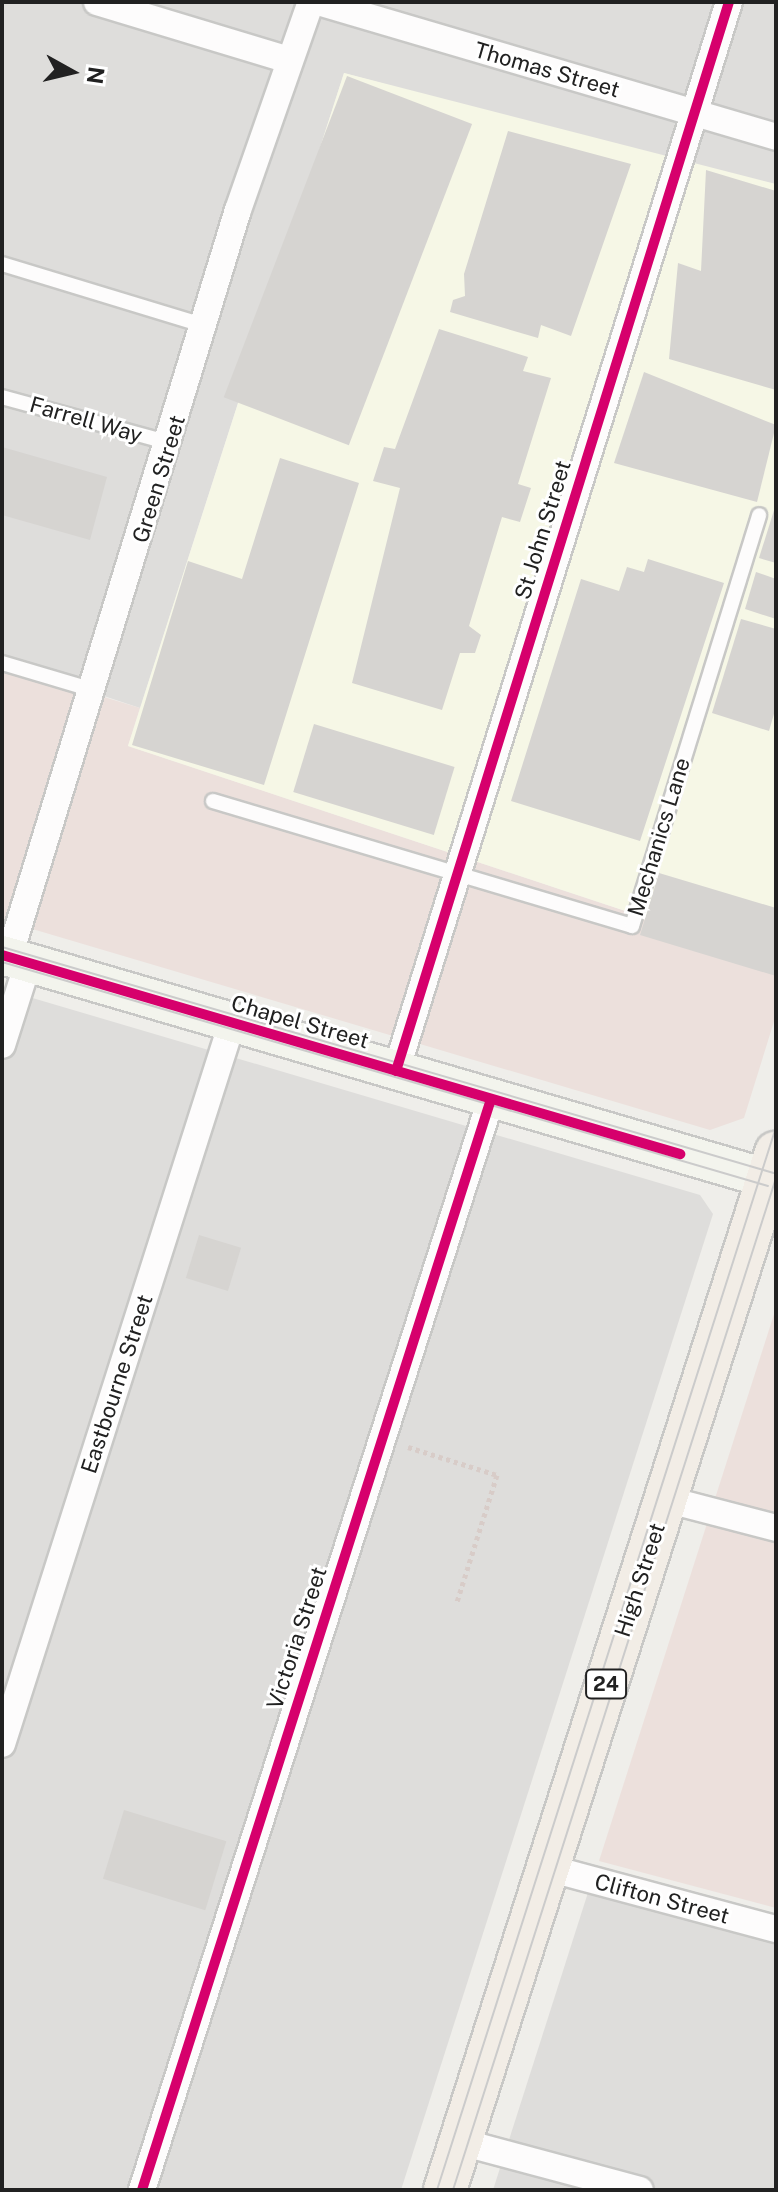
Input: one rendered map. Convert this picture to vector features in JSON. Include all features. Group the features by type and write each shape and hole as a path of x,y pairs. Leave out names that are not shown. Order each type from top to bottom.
{"main road":[{"name":"High Street","path":"445,2190 773,1171"}],"street":[{"path":"97,2 286,59"},
{"name":"Green Street","path":"2,1045 13,958 286,59 311,2"},
{"name":"Thomas Street","path":"318,2 776,137"},
{"name":"St John Street","path":"396,1071 729,2"},
{"name":"Chapel Street","path":"13,958 491,1099 773,1171"},
{"name":"Eastbourne Street","path":"2,1744 232,1023"},
{"name":"Victoria Street","path":"142,2190 491,1099"},
{"path":"665,1499 776,1528"},
{"name":"Clifton Street","path":"548,1868 776,1929"},
{"path":"461,2142 640,2190"}],"lane":[{"path":"2,264 207,326"},
{"name":"Farrell Way","path":"2,397 170,443"},
{"name":"Mechanics Lane","path":"213,801 632,926 759,515"},
{"path":"2,663 93,690"}],"path":[{"path":"400,1445 497,1475 457,1602"}],"shaded area":[{"path":"2,2 776,2 776,190 344,73 140,708 2,662"},
{"path":"344,73 776,184 776,961 128,746"},
{"path":"2,666 140,708 128,746 776,961 776,1015 744,1118 710,1130 2,920"},
{"path":"2,989 700,1195 713,1214 401,2190 2,2190"},
{"path":"776,1308 776,1908 599,1861"},
{"path":"592,1880 776,1929 776,2190 493,2190"}],"building":[{"path":"347,76 472,124 349,445 224,397"},
{"path":"508,131 631,164 571,336 541,325 538,338 450,312 453,300 465,296 464,274"},
{"path":"706,170 776,191 776,390 669,359 678,263 701,271"},
{"path":"439,329 528,357 523,371 551,378 518,484 531,488 520,522 502,517 469,626 481,635 475,653 460,653 442,710 352,683 400,488 373,481 384,447 395,449"},
{"path":"644,372 776,425 757,502 614,463"},
{"path":"2,447 107,477 90,540 2,515"},
{"path":"280,458 359,483 264,785 132,745 188,561 242,579"},
{"path":"776,507 776,563 759,558"},
{"path":"648,559 724,583 640,841 511,801 581,579 619,591 627,567 644,572"},
{"path":"756,572 776,579 776,619 745,609"},
{"path":"741,619 776,629 776,707 769,731 712,713"},
{"path":"314,724 455,767 434,835 293,792"},
{"path":"659,873 776,908 776,976 640,935"},
{"path":"199,1235 241,1248 228,1291 186,1278"},
{"path":"124,1810 226,1841 205,1910 103,1879"}],"tram line":[{"path":"2,947 774,1173"},
{"path":"2,962 768,1186"},
{"path":"437,2190 776,1127"},
{"path":"453,2190 776,1178"}],"cycle path":[{"path":"396,1071 729,2"},
{"path":"2,955 680,1154"},
{"path":"142,2190 491,1099"}]}
